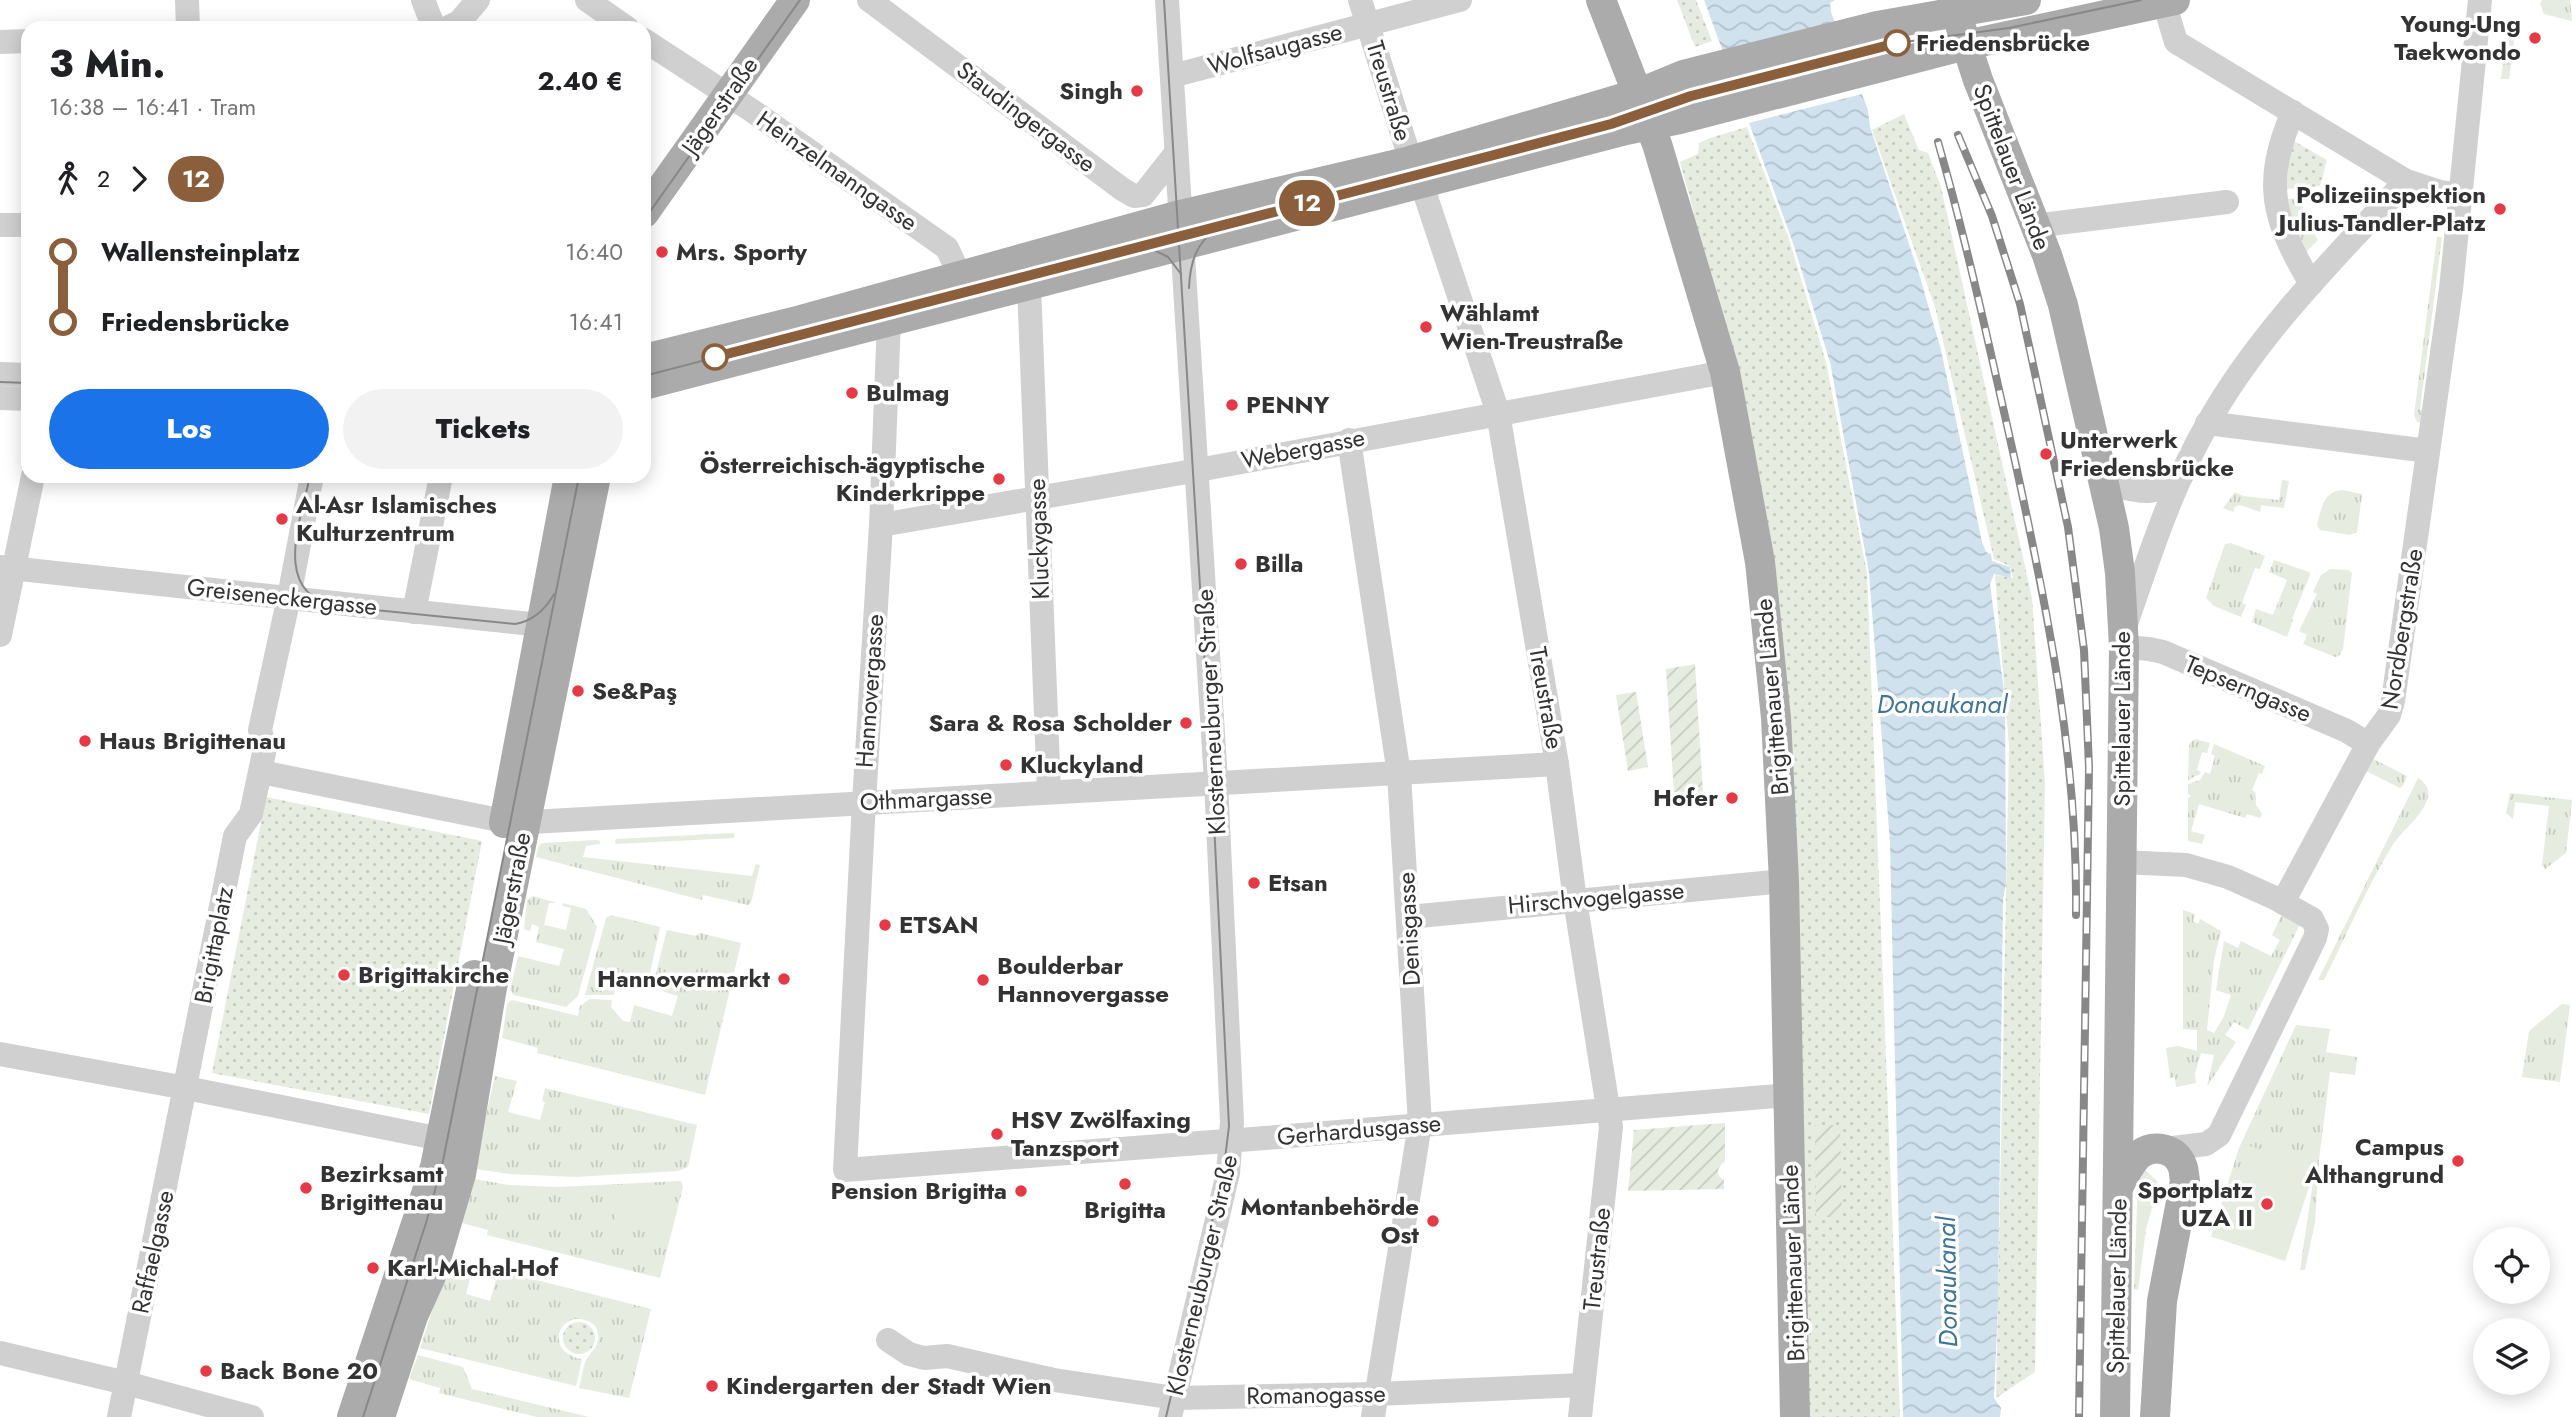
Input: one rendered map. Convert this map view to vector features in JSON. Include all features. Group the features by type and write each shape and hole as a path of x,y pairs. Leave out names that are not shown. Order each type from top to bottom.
{"main road":[{"name":"Jägerstraße","path":"651,203 795,0"},
{"name":"Brigittenauer Lände","path":"1601,0 1649,124 1725,372 1760,562 1776,718 1784,881 1796,1417"},
{"path":"966,288 1029,286 1182,246 1414,173 1637,94 1683,75 1954,6 2026,0"},
{"path":"651,358 885,309 966,288 1180,215 1414,173 1699,114 1966,45 2169,1"},
{"name":"Spittelauer Lände","path":"1954,6 2063,305 2105,483 2118,551 2124,640 2115,1417"},
{"path":"651,384 885,309"},
{"name":"Jägerstraße","path":"553,627 568,483"},
{"name":"Jägerstraße","path":"380,1417 413,1316 431,1276 454,1202 453,1141 515,821 553,627 594,483"},
{"name":"Jägerstraße","path":"352,1417 435,1167 453,1141"},
{"path":"2118,1186 2139,1155 2153,1148 2165,1149 2174,1154 2182,1164 2185,1181 2162,1301 2155,1417"}],"street":[{"path":"187,0 188,21"},
{"path":"423,0 431,21"},
{"path":"460,21 478,0"},
{"path":"587,0 617,21"},
{"name":"Staudingergasse","path":"869,0 1134,196 1143,195 1176,153"},
{"name":"Klosterneuburger Straße","path":"1167,0 1216,782 1232,1140 1228,1173 1172,1408"},
{"name":"Treustraße","path":"1360,0 1414,173 1425,194 1498,413 1557,764 1575,900 1611,1127 1580,1417"},
{"name":"Wolfsaugasse","path":"1172,76 1460,0"},
{"name":"Nordbergstraße","path":"2283,902 2368,744 2389,715 2393,701 2451,289 2480,0"},
{"path":"2169,1 2176,41 2406,181 2440,192 2461,195"},
{"path":"0,42 21,41"},
{"name":"Heinzelmanngasse","path":"651,45 947,248 966,288"},
{"path":"2293,113 2281,140 2274,195 2280,223 2292,252 2311,284"},
{"path":"2124,640 2182,475 2207,423 2255,352 2311,284 2406,181"},
{"path":"2034,226 2227,202"},
{"path":"0,225 21,225"},
{"name":"Kluckygasse","path":"1029,286 1049,792"},
{"name":"Hannovergasse","path":"845,1170 863,802 881,525 885,309"},
{"name":"Webergasse","path":"881,525 1197,470 1725,372"},
{"path":"0,374 21,375"},
{"path":"0,398 21,399"},
{"path":"2207,423 2428,451"},
{"name":"Denisgasse","path":"1349,440 1399,774 1420,1124 1375,1405"},
{"path":"2105,483 2150,492 2170,484 2182,475"},
{"path":"0,635 7,568 31,483"},
{"path":"311,483 260,730 265,748 261,772 515,821"},
{"path":"414,611 440,483"},
{"name":"Greiseneckergasse","path":"7,568 553,627"},
{"name":"Tepserngasse","path":"2124,640 2163,652 2347,732 2368,744"},
{"name":"Othmargasse","path":"515,821 1557,764"},
{"name":"Brigittaplatz","path":"186,1088 235,836 251,814 261,772"},
{"path":"2121,862 2196,867 2228,877 2283,902 2312,919 2317,929 2315,939 2219,1135 2206,1144 2165,1149"},
{"name":"Hirschvogelgasse","path":"1409,917 1784,881"},
{"path":"0,1054 453,1141"},
{"name":"Raffaelgasse","path":"119,1417 186,1088"},
{"name":"Gerhardusgasse","path":"845,1170 1788,1095"},
{"name":"Romanogasse","path":"888,1340 909,1354 924,1358 947,1356 1172,1408 1375,1405 1584,1385"},
{"path":"0,1353 252,1417"}],"green space":[{"path":"1677,0 1696,0 1712,41 1695,47"},
{"path":"2542,0 2570,0 2572,21 2544,14 2540,4"},
{"path":"2508,19 2517,20 2509,79 2501,79"},
{"path":"1904,114 1919,150 1928,153 1941,187 2032,598 2045,783 2035,1372 1996,1398 2009,746 1995,575 2013,578 2010,566 1994,559 1935,307 1872,130"},
{"path":"1747,127 1789,239 1826,362 1867,573 1900,1417 1805,1417 1780,646 1691,220 1694,213 1680,162 1698,154 1699,143"},
{"path":"2294,141 2327,160 2320,186 2287,189 2288,165"},
{"path":"2301,198 2306,220 2318,240 2305,253 2292,221 2288,199"},
{"path":"2437,237 2442,237 2420,410 2428,412 2429,424 2417,422 2414,415"},
{"path":"2282,480 2289,481 2284,508 2261,505 2260,512 2240,505 2235,507 2233,512 2223,508 2235,492 2243,496 2279,500"},
{"path":"2342,490 2362,494 2357,532 2350,535 2320,530 2317,525 2327,498"},
{"path":"2231,543 2265,556 2260,569 2255,568 2242,603 2246,605 2241,617 2214,606 2206,598 2225,544"},
{"path":"2274,560 2309,572 2310,575 2287,637 2252,622 2256,609 2273,615 2287,580 2269,572"},
{"path":"2330,569 2348,570 2352,573 2343,649 2339,656 2335,657 2303,644 2307,635 2299,631 2317,594 2313,592 2321,575"},
{"path":"1695,664 1703,793 1674,794 1666,669"},
{"path":"1636,692 1648,767 1628,771 1616,695"},
{"path":"2195,739 2210,743 2207,753 2202,752 2197,770 2200,774 2188,780 2189,744"},
{"path":"2214,744 2265,766 2252,790 2262,814 2260,818 2247,814 2245,818 2199,804 2191,831 2205,835 2202,844 2188,841 2188,798 2191,796 2188,794 2188,784 2200,780 2205,772 2210,774 2215,756 2211,754"},
{"path":"2373,759 2407,776 2403,786 2400,788 2366,771"},
{"path":"2418,778 2428,790 2424,807 2392,846 2324,980 2318,980"},
{"path":"2510,793 2572,800 2566,853 2545,869 2542,865 2549,806 2515,802 2513,819 2506,813"},
{"path":"266,797 482,841 429,1114 212,1073"},
{"path":"735,834 734,838 615,842 616,839"},
{"path":"600,841 600,844 586,846 583,857 752,876 756,864 760,865 751,903 748,905 703,895 702,900 536,857 539,845 543,843"},
{"path":"533,896 557,903 549,903 544,925 566,930 571,908 562,906 563,903 586,909 597,927 578,996 566,1007 514,995 510,990 518,956 559,966 564,949 536,942 539,927 532,924 530,931 524,929 527,901"},
{"path":"2183,910 2195,914 2193,921 2198,924 2200,919 2221,931 2214,960 2207,1030 2214,1033 2224,1016 2231,995 2216,990 2224,941 2238,948 2241,941 2271,956 2280,940 2272,935 2281,916 2300,924 2248,1030 2234,1022 2225,1035 2236,1042 2207,1087 2214,1055 2201,1053 2195,1073 2196,1083 2176,1087 2175,1077 2170,1078 2166,1048 2178,1046 2197,1051 2197,1030 2183,1029"},
{"path":"611,915 660,927 649,978 641,984 633,977 620,972 617,975 614,995 585,995 606,918"},
{"path":"667,930 696,936 700,933 741,943 705,1095 537,1053 538,1048 502,1038 507,1004 512,1000 578,1016 580,1006 590,999 612,1000 611,1007 623,1021 630,1022 634,1005 672,1016 678,996 652,988"},
{"path":"2562,1004 2570,1005 2560,1082 2522,1077 2529,1031"},
{"path":"2296,1025 2330,1029 2326,1052 2357,1057 2355,1075 2330,1072 2319,1160 2315,1222 2305,1270 2300,1270 2315,1168 2250,1147 2219,1239 2211,1237 2239,1148"},
{"path":"495,1076 517,1081 508,1112 540,1120 545,1102 542,1101 545,1088 697,1125 688,1167 678,1171 575,1177 509,1174 476,1169 474,1167"},
{"path":"1725,1123 1725,1161 1718,1171 1724,1180 1724,1189 1628,1191 1634,1130"},
{"path":"1815,1125 1840,1125 1842,1217 1816,1217"},
{"name":"Sportplatz UZA II","path":"2250,1146 2315,1168 2285,1261 2219,1239"},
{"path":"2142,1167 2157,1181 2158,1186 2146,1229 2138,1290 2134,1289 2138,1177"},
{"path":"474,1179 509,1185 558,1187 681,1181 683,1187 660,1278 487,1235 488,1230 462,1223"},
{"path":"622,1190 673,1202 666,1234 614,1220"},
{"path":"449,1259 482,1267 480,1276 471,1274 466,1294 490,1301 496,1280 486,1277 488,1268 651,1309 629,1398 579,1388 585,1363 598,1340 597,1329 588,1321 569,1321 559,1333 562,1348 570,1355 582,1359 576,1386 420,1348"},
{"path":"579,1322 591,1326 595,1338 591,1350 579,1354 567,1350 563,1338 567,1326"},
{"path":"418,1355 463,1367 472,1389 589,1417 537,1417 439,1393 440,1388 409,1379"}],"water":[{"name":"Donaukanal","path":"1704,0 1835,0 1830,3 1831,12 1868,110 1870,127 1920,277 1941,350 1982,542 1986,552 1991,554 1992,561 2010,567 2011,578 1994,574 1990,584 2005,699 2006,884 2003,899 1998,1303 1994,1398 2001,1408 2000,1417 1903,1417 1890,843 1869,573 1830,362 1792,240"}],"pier":[{"name":"Friedensbrücke","path":"1839,23 1866,93 1745,124 1720,54"}],"tram line":[{"path":"651,210 800,0"},
{"path":"1164,0 1212,782 1229,1126 1223,1175 1166,1417"},
{"path":"651,374 1490,156 1610,124 1674,101 1897,43 2009,28 2141,0"},
{"name":"12","path":"715,357 1611,124 1691,96 1897,43"},
{"path":"1189,288 1191,270 1199,247 1218,228"},
{"path":"1144,245 1168,257 1181,274"},
{"path":"0,382 21,383"},
{"path":"308,483 295,552 297,570 303,586 315,598 335,606 515,624 538,614 554,594"},
{"path":"363,1417 426,1223 443,1161 578,483"}],"railway":[{"path":"1958,135 1992,216 2020,304 2068,527 2084,650 2089,767 2079,1417"},
{"path":"1938,142 1988,341 2049,630 2059,687 2072,800 2076,915"}],"place":[{"name":"Young-Ung Taekwondo","path":"2535,38"},
{"name":"Friedensbrücke","path":"1897,43"},
{"name":"Singh","path":"1137,91"},
{"name":"Polizeiinspektion Julius-Tandler-Platz","path":"2500,209"},
{"name":"Mrs. Sporty","path":"662,252"},
{"name":"Wählamt Wien-Treustraße","path":"1426,327"},
{"name":"Bulmag","path":"852,393"},
{"name":"PENNY","path":"1232,405"},
{"name":"Unterwerk Friedensbrücke","path":"2046,454"},
{"name":"Österreichisch-ägyptische Kinderkrippe","path":"999,479"},
{"name":"Al-Asr Islamisches Kulturzentrum","path":"282,519"},
{"name":"Billa","path":"1241,564"},
{"name":"Se&Paş","path":"578,691"},
{"name":"Sara & Rosa Scholder","path":"1186,723"},
{"name":"Haus Brigittenau","path":"85,741"},
{"name":"Kluckyland","path":"1006,765"},
{"name":"Hofer","path":"1732,798"},
{"name":"Etsan","path":"1254,883"},
{"name":"ETSAN","path":"885,925"},
{"name":"Brigittakirche","path":"344,975"},
{"name":"Hannovermarkt","path":"784,979"},
{"name":"Boulderbar Hannovergasse","path":"983,980"},
{"name":"HSV Zwölfaxing Tanzsport","path":"997,1134"},
{"name":"Campus Althangrund","path":"2458,1161"},
{"name":"Brigitta","path":"1125,1184"},
{"name":"Bezirksamt Brigittenau","path":"306,1188"},
{"name":"Pension Brigitta","path":"1021,1191"},
{"name":"Sportplatz UZA II","path":"2267,1204"},
{"name":"Montanbehörde Ost","path":"1433,1221"},
{"name":"Karl-Michal-Hof","path":"373,1268"},
{"name":"Back Bone 20","path":"206,1371"},
{"name":"Kindergarten der Stadt Wien","path":"712,1386"}]}
